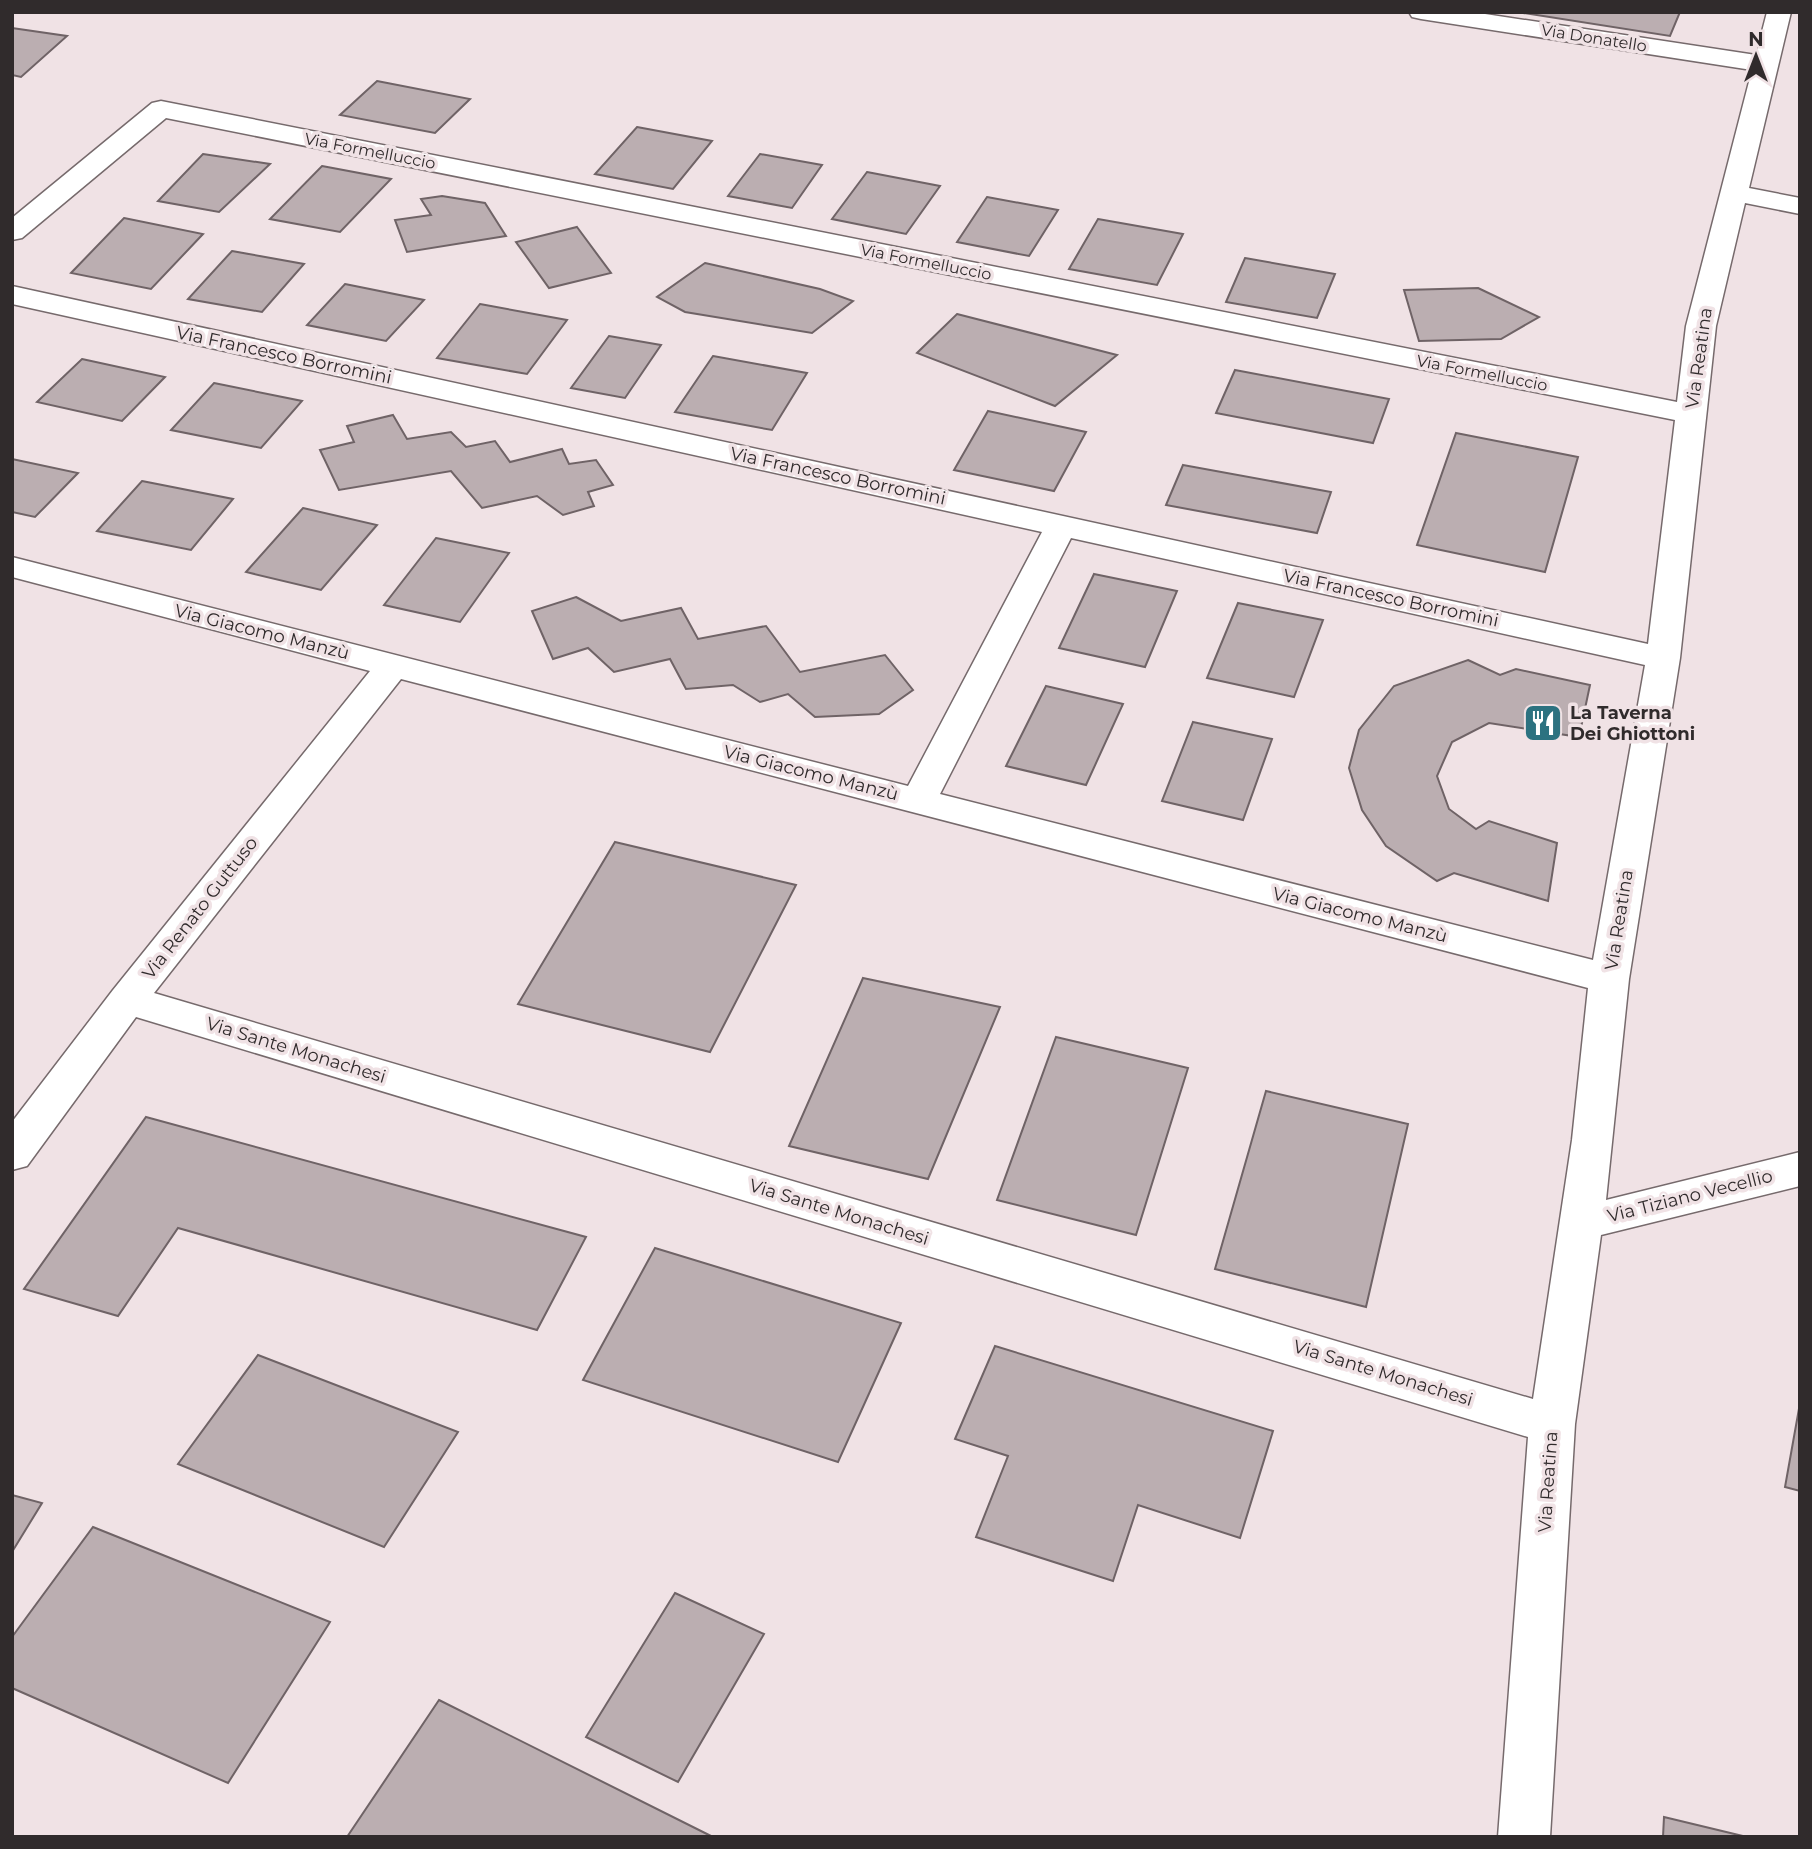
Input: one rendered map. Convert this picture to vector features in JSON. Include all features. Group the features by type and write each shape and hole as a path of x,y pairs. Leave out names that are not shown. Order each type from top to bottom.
{"street":[{"name":"Via Donatello","path":"1421,12 1766,64"},
{"name":"Via Reatina","path":"1524,1837 1552,1424 1581,1223 1609,979 1663,658 1701,326 1779,12"},
{"name":"Via Formelluccio","path":"12,232 161,109 1691,414"},
{"path":"1734,193 1800,206"},
{"name":"Via Francesco Borromini","path":"12,295 1663,658"},
{"path":"918,801 1061,526"},
{"name":"Via Giacomo Manzù","path":"12,567 1609,979"},
{"name":"Via Renato Guttuso","path":"12,1154 127,1000 392,666"},
{"name":"Via Sante Monachesi","path":"127,1000 1552,1424"},
{"name":"Via Tiziano Vecellio","path":"1581,1223 1800,1169"}],"building":[{"path":"1517,12 1680,12 1670,36"},
{"path":"12,28 67,36 21,77 12,75"},
{"path":"377,81 470,99 435,133 340,115"},
{"path":"637,127 712,141 673,189 595,174"},
{"path":"203,154 270,164 219,212 158,201"},
{"path":"760,154 822,165 792,208 728,196"},
{"path":"322,166 391,179 340,232 270,219"},
{"path":"867,172 940,186 906,234 832,219"},
{"path":"442,196 485,203 506,236 407,252 395,220 431,215 421,199"},
{"path":"987,197 1058,210 1029,256 957,242"},
{"path":"124,218 203,234 151,289 71,273"},
{"path":"1098,219 1183,234 1157,285 1069,269"},
{"path":"577,227 611,273 549,288 516,242"},
{"path":"232,251 304,264 262,312 188,299"},
{"path":"1245,258 1335,274 1317,318 1226,302"},
{"path":"705,263 820,289 853,301 812,333 685,312 657,297"},
{"path":"345,284 424,300 386,341 307,325"},
{"path":"1478,288 1539,317 1501,339 1419,341 1404,290"},
{"path":"480,304 567,320 527,374 437,358"},
{"path":"957,314 1117,355 1055,406 917,353"},
{"path":"609,336 661,345 625,398 571,388"},
{"path":"713,356 807,373 772,430 675,412"},
{"path":"82,359 165,377 122,421 37,402"},
{"path":"1235,370 1389,399 1373,443 1216,413"},
{"path":"214,383 302,401 261,448 171,430"},
{"path":"988,411 1086,432 1054,491 954,470"},
{"path":"393,415 407,439 451,432 466,447 495,441 510,462 562,449 569,464 596,460 613,485 588,492 594,506 563,515 537,496 482,508 451,471 339,490 320,450 354,442 347,426"},
{"path":"1456,433 1578,457 1545,572 1417,545"},
{"path":"12,459 78,473 35,517 12,512"},
{"path":"1183,465 1331,492 1317,533 1166,505"},
{"path":"142,481 233,499 191,550 97,531"},
{"path":"303,508 377,525 321,590 246,572"},
{"path":"436,538 509,553 460,622 384,605"},
{"path":"1094,574 1177,591 1145,667 1059,648"},
{"path":"576,597 621,621 681,608 698,639 766,626 800,672 885,655 913,690 879,714 815,717 788,694 760,702 733,685 686,689 670,659 614,672 588,648 553,659 532,611"},
{"path":"1238,603 1323,620 1294,697 1207,678"},
{"path":"1468,660 1500,675 1516,669 1590,685 1579,737 1489,723 1452,742 1437,776 1449,809 1476,829 1489,821 1557,843 1548,901 1454,873 1437,881 1386,846 1362,810 1349,768 1359,730 1394,686"},
{"path":"1046,686 1123,704 1086,785 1006,766"},
{"path":"1193,722 1272,739 1243,820 1162,801"},
{"path":"615,842 796,885 710,1052 518,1004"},
{"path":"863,978 1000,1007 928,1179 789,1146"},
{"path":"1056,1037 1188,1068 1136,1235 997,1200"},
{"path":"1266,1091 1408,1124 1366,1307 1215,1269"},
{"path":"146,1117 586,1237 537,1330 178,1228 118,1316 24,1289"},
{"path":"655,1248 901,1323 838,1462 583,1380"},
{"path":"995,1346 1273,1431 1240,1538 1138,1505 1113,1581 976,1537 1008,1456 955,1439"},
{"path":"258,1355 458,1432 384,1547 178,1464"},
{"path":"1800,1403 1800,1491 1785,1487"},
{"path":"12,1495 42,1503 12,1552"},
{"path":"93,1527 330,1622 228,1783 12,1688 12,1637"},
{"path":"675,1593 764,1634 678,1782 586,1737"},
{"path":"439,1700 713,1837 347,1837"},
{"path":"1664,1817 1747,1837 1663,1837"}],"place":[{"name":"La Taverna Dei Ghiottoni","path":"1543,723"}]}
